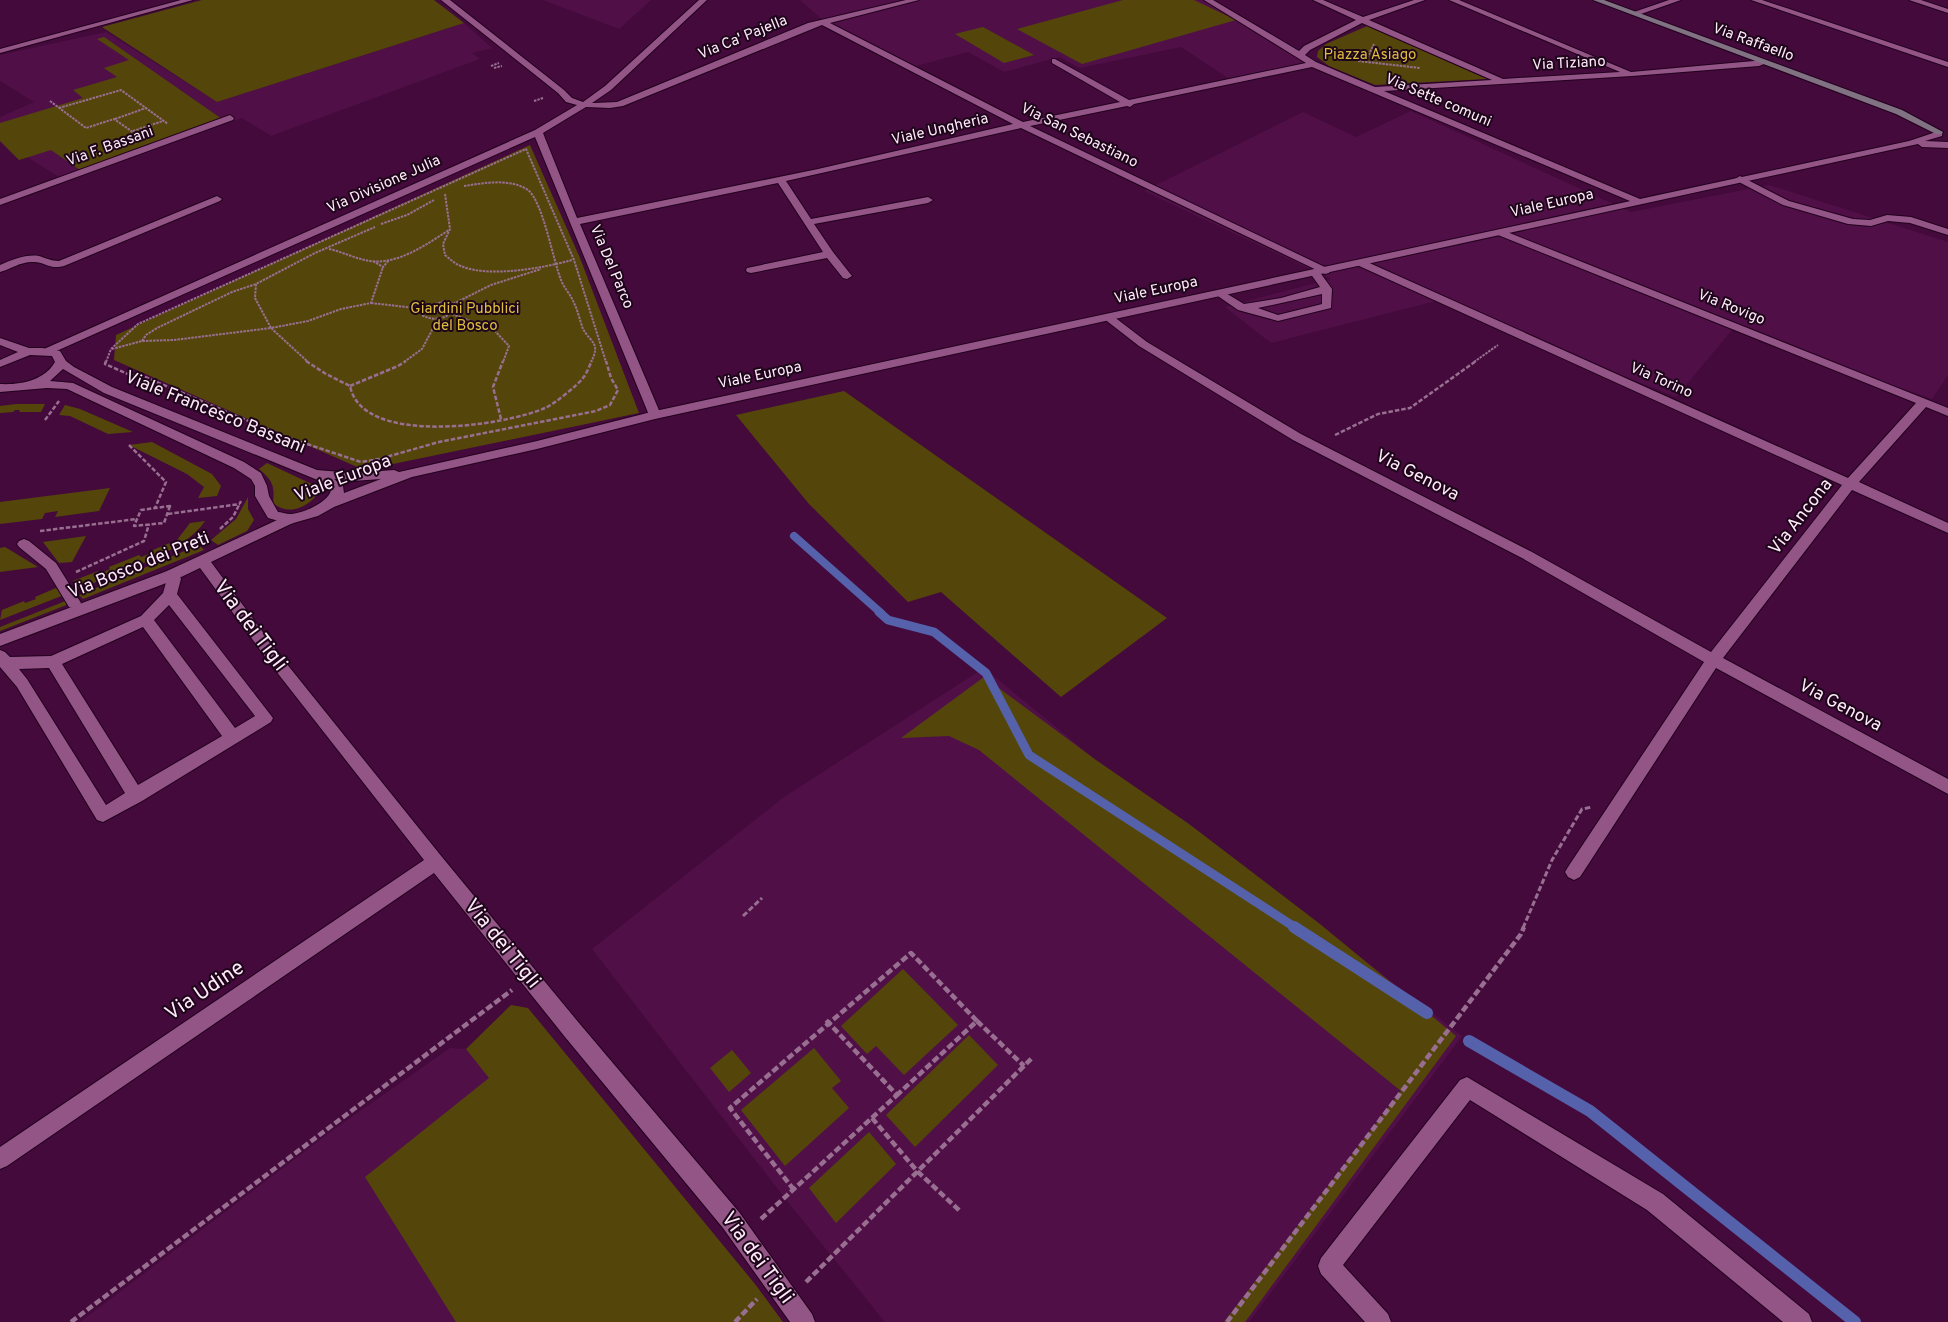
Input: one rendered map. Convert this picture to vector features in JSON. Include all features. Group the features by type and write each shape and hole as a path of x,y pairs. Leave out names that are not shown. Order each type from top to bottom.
{"main road":[{"name":"Via Raffaello","path":"1597,0 1944,130"},
{"name":"Viale Europa","path":"1944,130 1948,143"}],"street":[{"path":"0,51 189,0"},
{"name":"Via Ca' Pajella","path":"445,0 561,92 566,100 585,104 616,105 811,25 915,0"},
{"name":"Via Divisione Julia","path":"48,351 538,132 585,104 609,87 703,0"},
{"name":"Via Sette comuni","path":"1208,0 1281,42 1313,64 1637,202"},
{"path":"1317,0 1502,81"},
{"path":"1300,55 1307,48 1362,20 1421,0"},
{"path":"1453,0 1632,74"},
{"path":"1635,13 1677,0"},
{"path":"1755,0 1948,65"},
{"path":"1912,0 1948,11"},
{"path":"1925,4 1946,0"},
{"name":"Via San Sebastiano","path":"823,22 924,76 1320,272"},
{"path":"1055,61 1130,104"},
{"name":"Via Tiziano","path":"1374,89 1632,74 1765,62"},
{"name":"Viale Ungheria","path":"574,222 1313,64"},
{"name":"Via F. Bassani","path":"0,202 230,118"},
{"name":"Viale Europa","path":"1911,144 1944,130"},
{"name":"Via Del Parco","path":"538,132 655,415"},
{"name":"Viale Europa","path":"313,472 353,477 409,473 537,445 655,415 1502,233 1740,179 1911,144 1948,143"},
{"path":"780,179 829,254 847,276"},
{"path":"1740,179 1786,203 1852,222 1872,223 1887,218 1911,220 1948,232"},
{"path":"0,269 35,258 49,264 60,264 217,199"},
{"path":"809,222 928,200"},
{"name":"Via Rovigo","path":"1502,233 1948,412"},
{"path":"751,270 829,254"},
{"name":"Via Torino","path":"1361,263 1948,528"},
{"path":"1220,294 1242,308 1278,318 1327,306 1327,289 1320,272"},
{"path":"1242,308 1282,301 1327,289"},
{"name":"Via Genova","path":"1110,318 1142,344 1314,445 1527,555 1713,660 1948,787"},
{"path":"0,341 28,352"},
{"path":"0,364 28,352 48,351"},
{"name":"Viale Francesco Bassani","path":"48,351 56,353 70,369 108,390 325,478 338,489 337,496 329,504"},
{"name":"Viale Francesco Bassani","path":"27,386 47,378 62,362"},
{"name":"Viale Francesco Bassani","path":"0,388 47,384 68,386 239,465 256,476 261,486 262,496 273,515 290,519"},
{"name":"Via Ancona","path":"1713,660 1850,484 1924,402"},
{"name":"Viale Europa","path":"290,519 313,513 329,504 409,473"},
{"name":"Via Bosco dei Preti","path":"0,640 172,575 203,562 290,519"},
{"path":"28,538 51,566 74,603"},
{"name":"Via dei Tigli","path":"203,562 277,662 529,978 731,1220 804,1322"},
{"path":"4,659 53,662 146,620 170,595 174,579 172,575"},
{"path":"4,659 22,683 103,815 265,718 170,595"},
{"path":"146,620 233,738"},
{"path":"1574,872 1713,660"},
{"path":"53,662 136,796"},
{"name":"Via Udine","path":"0,1159 436,862"},
{"path":"1380,1322 1329,1266 1467,1087 1655,1202 1802,1322"}],"path":[{"path":"1326,69 1367,58 1374,44 1370,30 1379,27"},
{"path":"59,108 121,90 184,135"},
{"path":"50,102 86,128 146,108"},
{"path":"114,119 152,146"},
{"path":"132,131 163,121"},
{"path":"526,149 574,260 612,378 618,390 610,405 596,411 439,442 379,459 361,462 286,437 145,377 130,375 105,364 111,349 138,324 526,149"},
{"path":"350,386 352,396 364,409 394,422 417,426 452,428 546,408 583,378 596,353 594,341 584,330 574,302 561,281 538,205 530,191 495,182 459,188"},
{"path":"451,192 444,195 450,229 444,244 444,255 460,266 481,272 548,267"},
{"path":"142,341 146,335 157,328 232,292 256,284 383,223 406,215 436,199"},
{"path":"372,261 390,259 423,247 450,229"},
{"path":"328,249 372,261 383,267"},
{"path":"371,302 383,267 390,259"},
{"path":"453,304 492,285 563,262"},
{"path":"256,284 255,298 271,328 291,348 318,369 333,379 350,386 398,366 422,348 438,319"},
{"path":"446,301 453,304 456,308 452,314 438,319 422,315 424,309 435,302 446,301"},
{"path":"111,349 142,341 174,340 271,328 308,321 341,309 371,302 424,309"},
{"path":"452,314 494,330 508,346 493,388 501,419"},
{"path":"1314,445 1378,414 1410,408 1514,332"},
{"path":"106,344 111,349"},
{"path":"50,401 66,402"},
{"path":"45,420 59,401"},
{"path":"129,445 166,482 155,508"},
{"path":"219,530 230,521 240,504 242,495"},
{"path":"167,514 240,504"},
{"path":"170,506 164,523 134,526 141,510 155,508 170,506"},
{"path":"28,538 137,519"},
{"path":"60,580 144,541 149,524"},
{"path":"1226,1322 1521,934 1552,860 1582,809 1620,801"},
{"path":"743,916 762,898"},
{"path":"794,1190 730,1108 912,953 977,1021 1024,1066"},
{"path":"71,1322 529,978"},
{"path":"871,980 875,985"},
{"path":"825,1019 897,1095"},
{"path":"742,1236 977,1021"},
{"path":"787,1300 1033,1057"},
{"path":"872,1118 917,1171 961,1212"},
{"path":"735,1322 774,1281"}],"shaded area":[{"path":"543,0 651,0 619,29"},
{"path":"800,0 1207,0 1300,55 1303,65 1228,78 1181,47 1080,68 1059,57 1004,72 968,52 905,69 824,21"},
{"path":"464,23 492,48 472,53 480,59 271,136 242,118 67,182 0,140 0,117 34,102 0,81 0,55 106,32 217,102"},
{"path":"1411,111 1631,212 1769,185 1948,242 1948,375 1932,399 1733,329 1676,397 1436,301 1271,343 1225,307 1331,279 1144,191 1303,112 1356,137"},
{"path":"984,668 1096,760 1189,824 1462,1036 1249,1322 885,1322 791,1206 592,949 784,797"},
{"path":"511,1005 528,1008 718,1322 80,1322 333,1130 450,1048 467,1049"}],"green space":[{"path":"202,0 434,0 464,23 217,102 102,27"},
{"path":"1123,0 1194,0 1236,20 1082,64 1017,29"},
{"name":"Piazza Asiago","path":"1367,26 1487,79 1375,85 1329,66 1317,57 1318,51 1326,44"},
{"path":"983,27 1034,55 1004,63 955,34"},
{"path":"104,37 222,119 80,170 51,150 19,160 0,141 0,123 83,98 73,90 117,77 104,68 129,60 97,39"},
{"name":"Giardini Pubblici del Bosco","path":"530,145 580,258 639,413 364,470 114,360 116,335"},
{"path":"844,391 1167,618 1061,697 941,592 908,602 809,504 736,415"},
{"path":"45,404 41,412 19,412 20,410 15,410 13,412 0,413 0,406"},
{"path":"65,405 80,409 133,432 108,434 70,416 59,415"},
{"path":"152,442 212,474 221,486 217,496 198,498 204,487 187,474 129,445"},
{"path":"267,463 318,487 318,494 308,503 297,509 291,510 279,507 273,503 272,483 259,469"},
{"path":"110,488 99,511 55,517 58,511 45,513 42,519 0,524 0,502"},
{"path":"248,497 248,509 254,520 247,531 218,545 211,540 236,519"},
{"path":"205,521 195,533 181,543 147,562 78,589 73,581 98,571 99,574 110,569 109,567 139,555 141,557 149,554 148,552 177,540 190,523"},
{"path":"86,536 72,562 59,563 43,542"},
{"path":"199,545 204,550 83,599 79,595"},
{"path":"5,547 38,567 0,572 0,548"},
{"path":"56,588 64,595 0,620 2,610 24,601 25,603 36,599 35,597"},
{"path":"68,600 69,604 0,631 0,627"},
{"path":"984,677 1096,760 1189,824 1320,924 1456,1036 1245,1322 1224,1322 1401,1091 979,750 949,736 901,738"},
{"path":"903,969 958,1025 904,1075 876,1046 867,1054 841,1026"},
{"path":"511,1005 528,1008 755,1284 783,1322 456,1322 365,1177 489,1078 466,1049"},
{"path":"969,1035 998,1065 915,1147 886,1115"},
{"path":"814,1048 841,1081 832,1088 849,1108 785,1166 741,1110"},
{"path":"732,1050 751,1073 729,1092 710,1068"},
{"path":"869,1132 896,1164 836,1223 809,1188"}],"waterway":[{"path":"794,536 881,613"},
{"path":"879,612 888,620 934,632 986,673 1029,755 1296,928"},
{"path":"1294,927 1427,1013"},
{"path":"1469,1041 1590,1111 1855,1322"}]}
